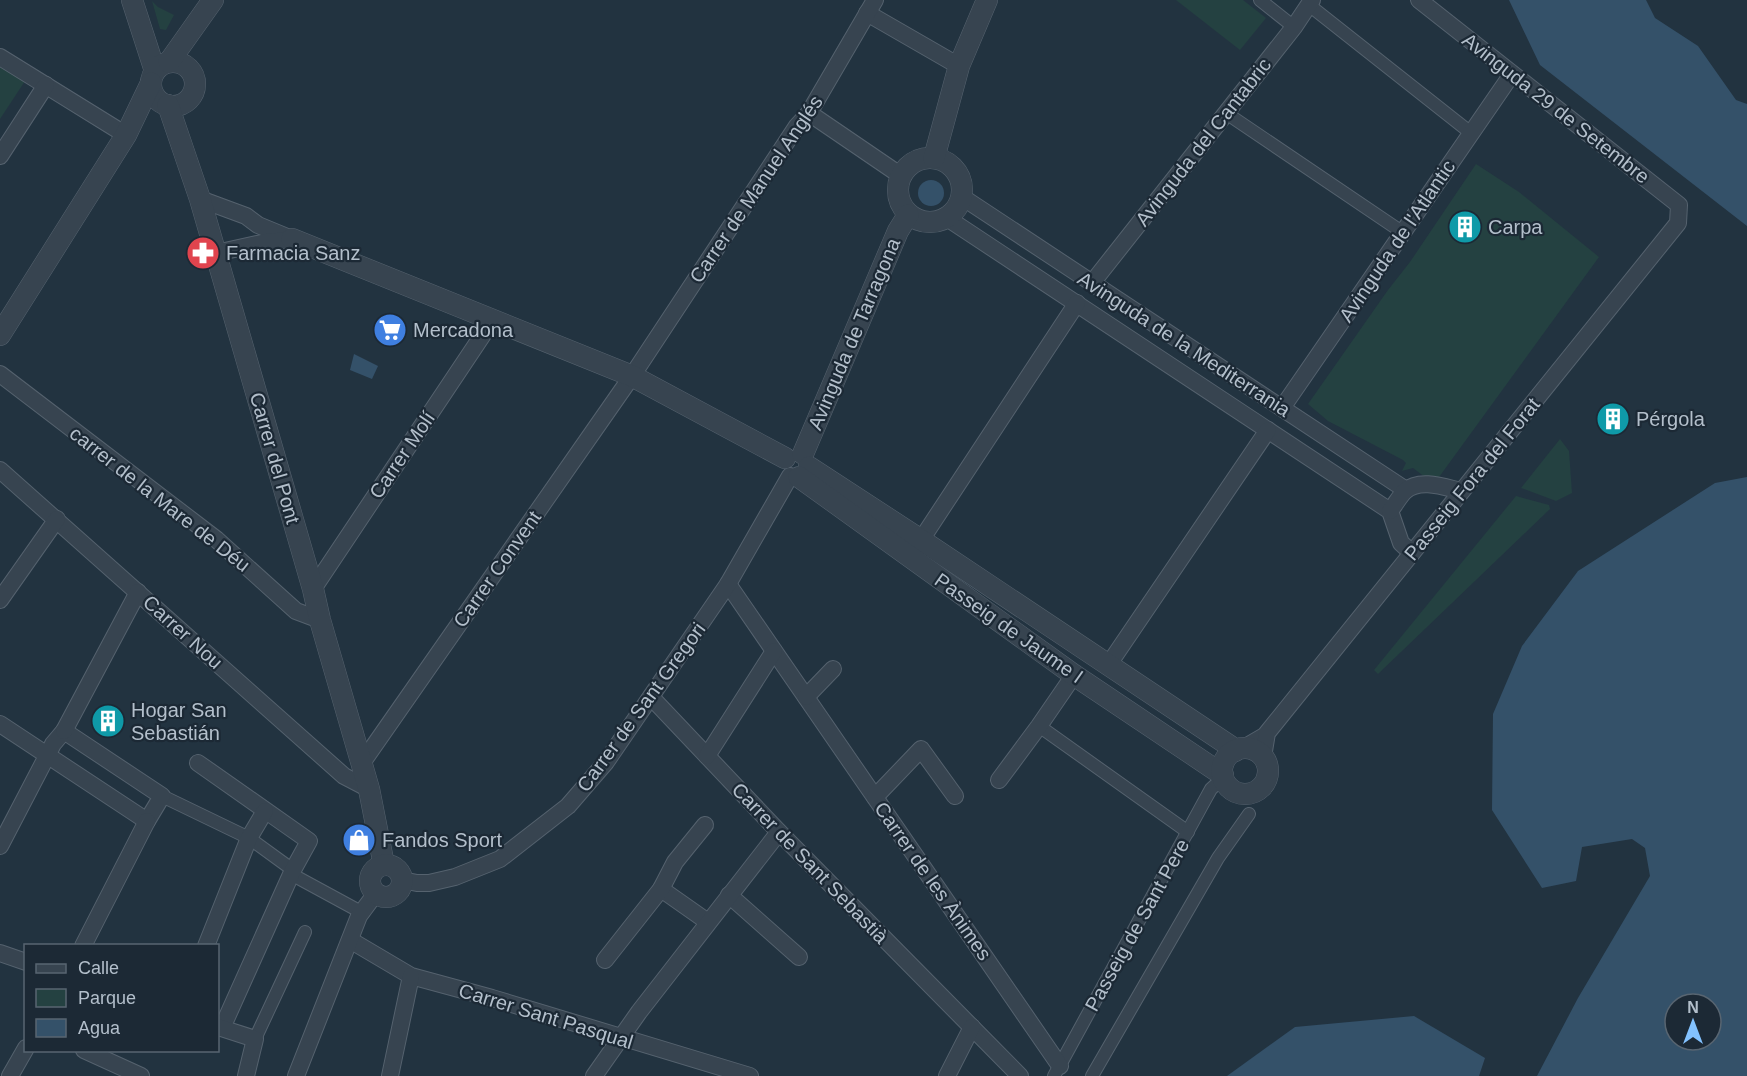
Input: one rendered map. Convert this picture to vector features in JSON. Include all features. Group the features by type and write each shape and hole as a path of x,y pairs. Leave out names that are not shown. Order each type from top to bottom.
{"street":[{"path":"130,127 193,95 195,88 193,73 165,69 146,42 132,0"},
{"path":"0,335 165,69 213,0"},
{"path":"934,158 959,66 987,0"},
{"path":"1260,0 1294,27"},
{"name":"Avinguda 29 de Setembre","path":"1419,0 1679,205 1678,223"},
{"path":"1310,2 1471,133"},
{"name":"Avinguda del Cantabric","path":"1092,283 1294,27 1310,2"},
{"path":"871,6 959,66"},
{"name":"Carrer de Manuel Anglés","path":"632,375 797,126 809,113 871,6"},
{"path":"0,57 46,85 130,127"},
{"path":"165,69 155,96 172,105"},
{"name":"Avinguda de l'Atlantic","path":"1282,408 1512,74"},
{"path":"0,156 46,85"},
{"name":"Carrer del Pont","path":"172,105 176,129 216,253 362,763 384,865"},
{"path":"809,113 900,176"},
{"path":"1226,113 1402,232"},
{"path":"924,158 934,158 944,161 959,176 962,197 954,212 947,218 940,221 923,222 908,215 901,206 897,196 897,186 906,167 924,158"},
{"name":"Avinguda de la Mediterrania","path":"962,197 1406,490"},
{"path":"200,199 246,216 258,225 492,321 632,375 797,466"},
{"name":"Avinguda de Tarragona","path":"797,466 894,242 908,215"},
{"path":"206,220 219,217 243,225 258,225"},
{"name":"Avinguda de la Mediterrania","path":"947,218 1390,511"},
{"name":"Passeig Fora del Forat","path":"1238,750 1266,735 1678,223"},
{"path":"216,253 292,239"},
{"path":"921,540 1077,303"},
{"name":"Carrer Molí","path":"313,588 492,321"},
{"name":"carrer de la Mare de Déu","path":"0,374 216,539 296,611 320,620"},
{"name":"Carrer Convent","path":"362,763 632,375"},
{"path":"1109,664 1268,430"},
{"name":"Passeig de Jaume I","path":"797,466 921,540 1238,750"},
{"name":"Passeig de Jaume I","path":"797,466 1219,781"},
{"name":"Carrer de Sant Gregori","path":"402,880 429,883 455,877 500,859 568,806 606,762 728,584 797,466"},
{"name":"Carrer Nou","path":"0,470 344,776 369,789"},
{"path":"1412,553 1401,543 1390,511 1406,490 1416,486 1434,484 1461,491"},
{"path":"0,600 57,519"},
{"name":"Carrer de les Ànimes","path":"728,584 875,797 1057,1071"},
{"path":"0,846 53,744 64,731 138,592"},
{"path":"707,756 774,651"},
{"path":"806,697 833,669"},
{"path":"999,780 1074,675"},
{"name":"Carrer de Sant Sebastià","path":"651,697 778,832 1020,1076"},
{"path":"0,724 147,821"},
{"path":"1039,726 1188,832"},
{"path":"64,731 162,796 249,838 292,872 361,912"},
{"path":"1263,758 1266,735"},
{"name":"Carrer de les Ànimes","path":"875,797 921,749 955,796"},
{"path":"1238,750 1255,751 1263,758 1267,767 1267,776 1256,791 1249,794 1237,792 1219,781 1226,759 1238,750"},
{"path":"198,763 309,841 292,872 220,1027 255,1039"},
{"name":"Passeig de Sant Pere","path":"1057,1071 1188,832 1219,781"},
{"path":"84,944 162,796"},
{"path":"206,944 249,838 266,811"},
{"name":"Passeig de Sant Pere","path":"1092,1076 1218,858 1249,814"},
{"path":"605,960 661,889 675,862 705,825"},
{"path":"594,1076 639,1012 778,832"},
{"path":"384,865 396,868 402,880 397,894 384,897 376,893 371,886 371,876 384,865"},
{"path":"661,889 708,922"},
{"path":"296,1076 361,912 376,893"},
{"path":"729,895 799,957"},
{"path":"246,1076 255,1039 305,932"},
{"name":"Carrer Sant Pasqual","path":"350,940 411,976 492,998 621,1039 750,1076"},
{"path":"0,953 24,961"},
{"path":"390,1076 411,976"},
{"path":"947,1076 972,1027"},
{"path":"10,1076 24,1052"},
{"path":"88,1052 141,1076"}],"green space":[{"path":"1176,0 1243,0 1266,18 1240,50"},
{"path":"152,1 158,7 174,15 166,30 160,29"},
{"path":"0,62 27,78 0,119"},
{"path":"1476,164 1519,192 1599,257 1434,484 1413,468 1402,471 1406,463 1403,460 1328,421 1308,404 1410,262"},
{"path":"1560,439 1569,451 1572,493 1556,501 1521,488"},
{"path":"1516,496 1549,505 1550,509 1378,674 1374,670"}],"water":[{"path":"1509,0 1646,0 1655,18 1698,46 1736,100 1747,104 1747,226 1540,65"},
{"path":"931,180 940,184 944,193 940,202 931,206 922,202 918,193 922,184"},
{"path":"354,354 378,366 372,379 350,370"},
{"path":"1747,477 1747,1076 1537,1076 1578,998 1650,876 1645,848 1632,839 1582,847 1576,881 1542,888 1492,810 1493,714 1522,646 1578,571 1715,483"},
{"path":"1414,1016 1485,1058 1479,1076 1227,1076 1295,1027"}],"place":[{"name":"Carpa","path":"1465,227"},
{"name":"Farmacia Sanz","path":"203,253"},
{"name":"Mercadona","path":"390,330"},
{"name":"Pérgola","path":"1613,419"},
{"name":"Hogar San Sebastián","path":"108,721"},
{"name":"Fandos Sport","path":"359,840"}]}
